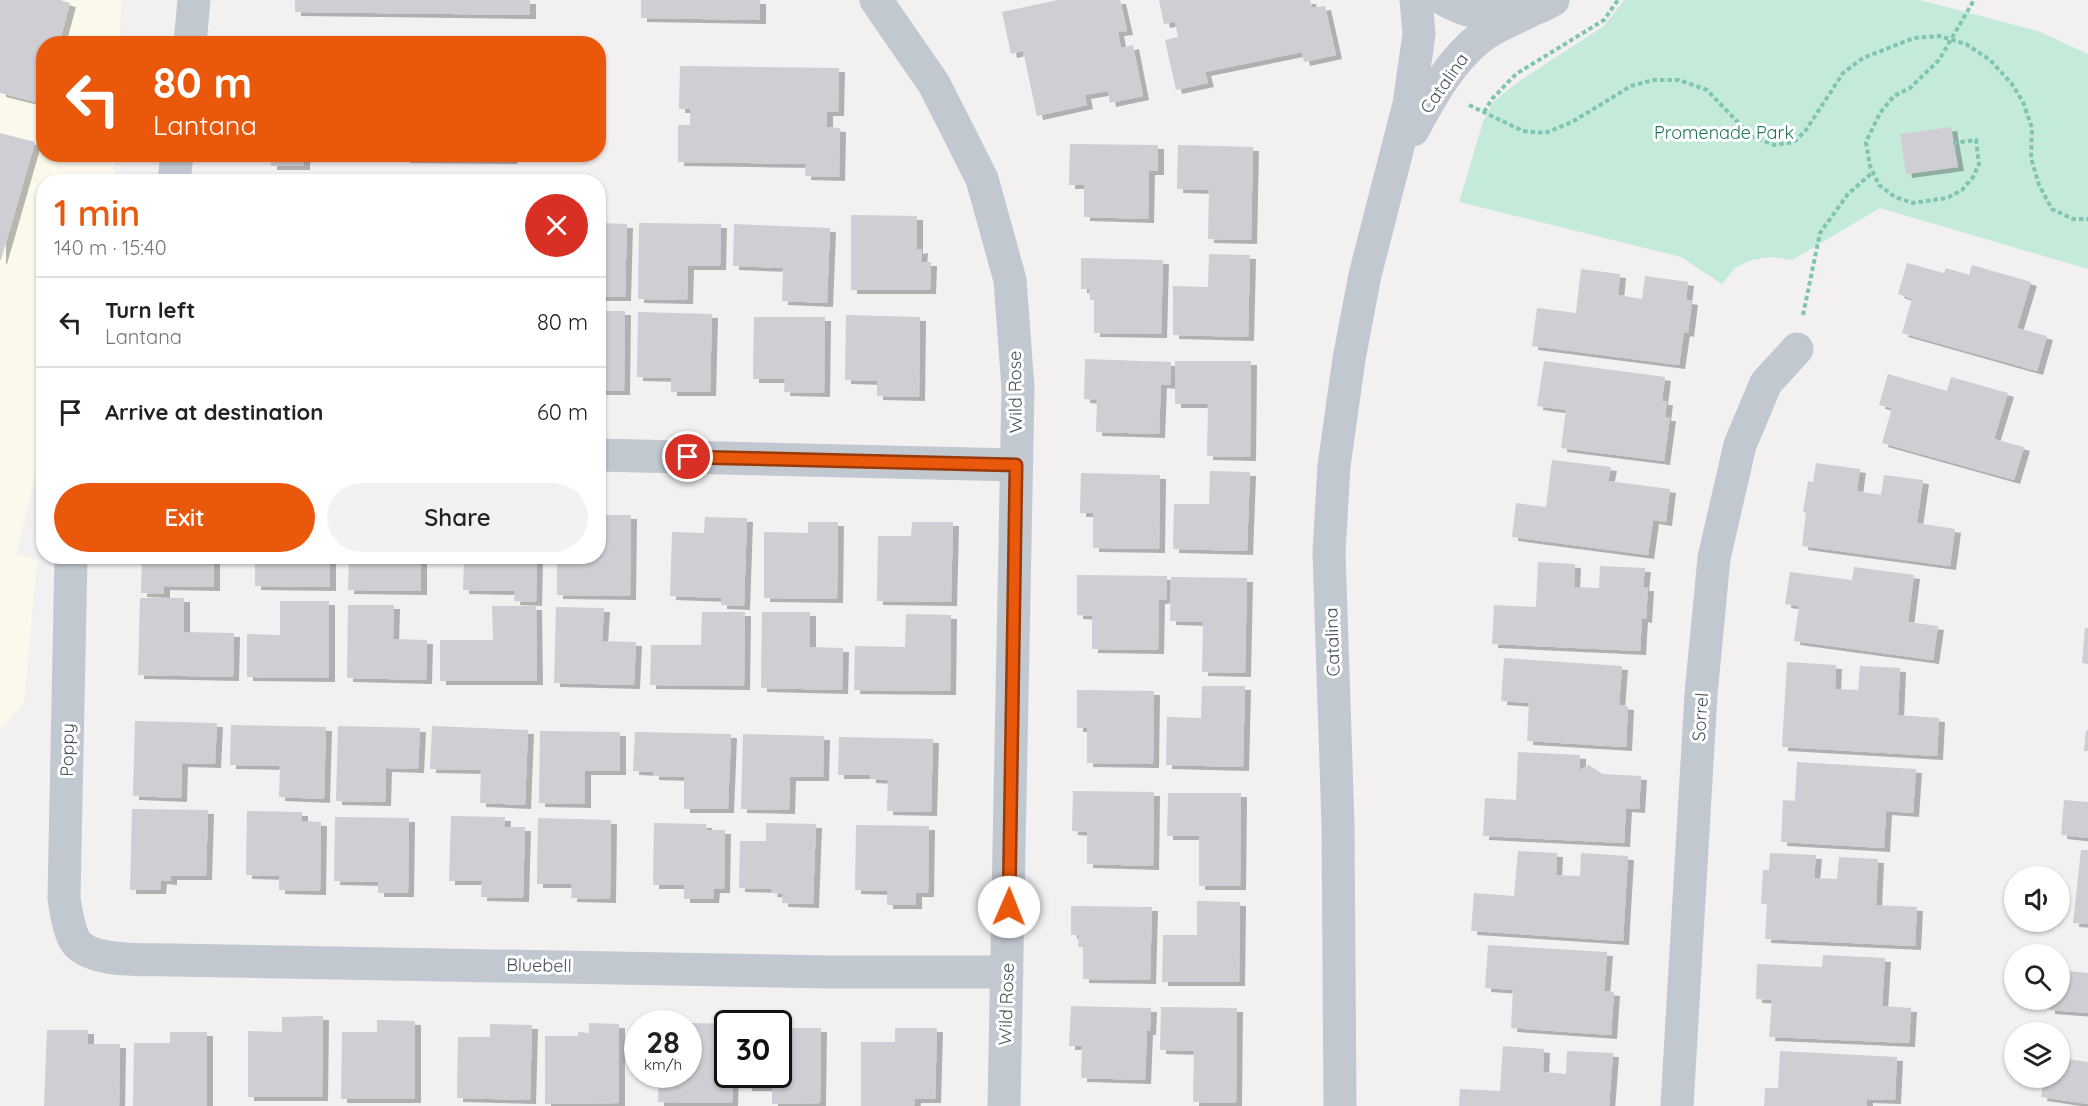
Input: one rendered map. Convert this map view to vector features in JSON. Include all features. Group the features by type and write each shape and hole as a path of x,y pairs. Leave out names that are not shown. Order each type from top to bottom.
{"street":[{"path":"191,36 194,0"},
{"name":"Wild Rose","path":"876,0 934,84 982,179 1010,280 1018,388 1004,1106"},
{"name":"Catalina","path":"1340,1106 1338,824 1329,552 1334,466 1365,275 1409,104 1417,59 1419,34 1416,0"},
{"path":"1445,0 1456,6 1493,15 1541,6"},
{"name":"Catalina","path":"1388,184 1412,131 1435,89 1466,50 1487,33 1541,6"},
{"name":"Sorrel","path":"1677,1106 1701,694 1714,558 1740,445 1766,383 1797,349"},
{"path":"606,455 1016,465"},
{"name":"Poppy","path":"71,564 64,898 75,942"},
{"name":"Bluebell","path":"75,942 94,955 111,958 838,972 1007,972"}],"path":[{"path":"1485,112 1492,99 1516,74 1604,20 1618,0"},
{"path":"1953,143 1976,140 1979,164 1973,177 1962,190 1947,198 1912,203 1895,197 1879,185 1870,166 1866,142 1880,113 1894,96 1923,78 1939,60 1974,0"},
{"path":"1464,102 1524,130 1545,133 1572,122 1631,86 1653,80 1679,80 1707,90 1751,136 1774,145 1794,141 1806,129 1843,73 1863,58 1914,38 1939,36 1966,44 1990,60 2012,84 2023,102 2032,128 2031,158 2038,185 2052,209 2073,219 2088,219"},
{"path":"1797,349 1820,233 1848,194 1873,172"}],"shaded area":[{"path":"0,0 121,0 120,36 36,36 36,162 115,162 114,174 36,174 36,471 17,554 36,560 37,564 24,703 0,730"}],"green space":[{"name":"Promenade Park","path":"1624,0 1920,0 2038,31 2088,54 2088,269 1880,208 1792,260 1771,257 1751,260 1735,268 1722,284 1681,257 1459,202 1483,122 1493,102 1518,82 1604,26"}],"building":[{"path":"0,0 60,0 70,3 61,36 36,36 36,102 0,93"},
{"path":"295,0 530,0 530,15 295,12"},
{"path":"641,0 760,0 760,20 641,18"},
{"path":"1058,0 1120,0 1127,31 1118,32 1121,48 1133,45 1143,96 1110,103 1108,91 1085,95 1087,105 1037,116 1023,51 1011,54 1002,12"},
{"path":"1159,0 1310,0 1312,8 1325,6 1336,55 1304,62 1302,52 1205,72 1208,83 1176,90 1165,40 1178,37 1175,22 1164,24"},
{"path":"680,66 839,68 838,112 827,112 827,127 840,128 839,177 805,176 806,164 678,162 678,125 690,125 690,109 679,109"},
{"path":"1951,127 1958,167 1906,174 1900,134"},
{"path":"0,133 35,142 1,260 0,260"},
{"path":"1070,144 1158,145 1158,171 1149,171 1148,219 1084,217 1084,185 1069,185"},
{"path":"1178,145 1253,147 1251,240 1208,239 1209,190 1177,189"},
{"path":"271,162 304,162 304,166 271,166"},
{"path":"851,215 917,216 917,250 922,249 921,262 931,262 930,290 851,290"},
{"path":"606,223 627,224 625,297 606,297"},
{"path":"639,223 721,224 720,266 688,266 687,300 638,299"},
{"path":"734,224 830,228 827,303 782,301 783,268 733,266"},
{"path":"1209,254 1250,255 1248,337 1173,335 1173,286 1208,287"},
{"path":"1081,258 1163,260 1161,334 1094,333 1094,300 1090,300 1089,289 1081,289"},
{"path":"1907,263 1944,273 1946,268 1969,275 1972,265 2031,282 2017,328 2047,336 2037,371 1902,333 1912,299 1898,294"},
{"path":"1581,269 1620,274 1618,295 1642,299 1645,276 1688,282 1686,300 1692,301 1688,333 1684,332 1679,365 1532,346 1537,308 1576,313"},
{"path":"606,311 625,311 624,391 606,391"},
{"path":"638,312 712,314 710,392 671,392 671,378 637,377"},
{"path":"846,315 920,317 919,397 877,396 877,381 845,380"},
{"path":"754,317 825,317 824,393 784,392 785,379 753,379"},
{"path":"1085,359 1171,362 1170,385 1161,384 1159,434 1096,432 1097,400 1084,399"},
{"path":"1175,361 1251,361 1250,457 1207,456 1208,404 1175,404"},
{"path":"1544,361 1665,377 1662,401 1667,401 1665,417 1670,417 1664,461 1561,448 1566,410 1537,406"},
{"path":"1888,374 1947,391 1951,377 2008,393 1994,439 2024,447 2014,480 1882,443 1892,408 1879,405"},
{"path":"1552,460 1611,467 1608,481 1670,489 1666,522 1653,520 1648,555 1512,537 1516,503 1546,507"},
{"path":"1816,463 1860,469 1857,491 1881,495 1884,475 1923,480 1917,523 1955,529 1950,566 1802,546 1806,513 1803,512 1808,481 1813,482"},
{"path":"1210,471 1250,472 1247,551 1173,549 1174,504 1209,504"},
{"path":"1081,473 1160,475 1159,549 1093,548 1093,513 1080,513"},
{"path":"606,515 631,515 630,596 557,595 557,564 606,564"},
{"path":"705,517 747,518 744,606 721,605 721,598 670,596 672,532 704,533"},
{"path":"808,522 838,522 837,599 764,598 764,532 808,533"},
{"path":"912,522 953,522 951,602 877,601 878,536 911,536"},
{"path":"1538,562 1575,564 1574,587 1599,588 1600,566 1645,568 1643,587 1648,587 1646,619 1642,618 1640,651 1492,644 1494,605 1536,607"},
{"path":"142,564 214,564 214,587 164,586 164,594 141,593"},
{"path":"255,564 330,564 330,587 255,586"},
{"path":"349,564 421,564 421,591 348,590"},
{"path":"464,564 537,564 536,602 514,601 515,591 463,590"},
{"path":"1854,567 1914,575 1908,622 1938,626 1933,660 1794,641 1799,606 1785,604 1790,572 1852,580"},
{"path":"1077,575 1167,576 1167,599 1159,600 1158,650 1092,649 1092,616 1077,615"},
{"path":"1171,577 1247,578 1245,673 1202,672 1203,622 1170,621"},
{"path":"140,598 184,598 184,632 234,633 233,677 138,675"},
{"path":"280,601 329,601 329,678 247,677 247,634 280,635"},
{"path":"348,605 394,605 393,639 427,640 426,680 347,678"},
{"path":"492,606 536,606 537,681 440,681 440,640 493,640"},
{"path":"556,607 604,608 602,641 636,642 634,685 554,683"},
{"path":"702,612 745,612 744,686 650,685 651,645 701,645"},
{"path":"762,612 810,612 810,647 843,648 842,690 761,688"},
{"path":"906,614 951,615 950,691 854,690 855,646 905,647"},
{"path":"2085,628 2088,628 2088,664 2082,663"},
{"path":"1504,658 1622,666 1619,705 1628,706 1626,747 1527,741 1529,703 1501,701"},
{"path":"1787,662 1836,665 1835,689 1858,690 1860,666 1900,668 1898,715 1939,718 1937,756 1782,747"},
{"path":"1202,686 1245,686 1243,767 1166,765 1167,717 1201,718"},
{"path":"1077,690 1154,691 1153,764 1087,763 1087,728 1077,728"},
{"path":"135,721 217,723 215,764 182,763 181,798 133,796"},
{"path":"231,725 326,727 324,799 279,797 280,766 230,765"},
{"path":"338,726 420,728 418,769 386,768 385,802 336,801"},
{"path":"432,726 528,730 525,805 480,803 481,770 430,769"},
{"path":"2086,730 2088,730 2088,751 2084,751"},
{"path":"540,731 620,732 620,771 585,771 585,804 539,803"},
{"path":"635,732 731,734 728,809 684,809 684,777 653,776 653,772 633,771"},
{"path":"743,734 824,736 823,777 790,777 789,810 741,809"},
{"path":"839,737 933,739 931,812 887,811 888,780 870,779 870,775 838,775"},
{"path":"1518,752 1580,755 1580,770 1589,765 1602,774 1641,776 1639,809 1626,808 1624,843 1483,836 1485,798 1516,800"},
{"path":"1797,762 1916,769 1913,813 1886,811 1884,848 1781,842 1783,800 1795,801"},
{"path":"1073,791 1154,792 1153,866 1087,864 1087,832 1072,831"},
{"path":"1168,793 1241,793 1240,886 1199,886 1199,836 1167,836"},
{"path":"2064,800 2088,802 2088,838 2061,835"},
{"path":"132,809 208,810 206,876 171,876 171,881 161,880 160,890 130,890"},
{"path":"247,811 302,812 302,821 321,822 320,891 279,890 279,876 246,875"},
{"path":"451,816 505,817 504,827 525,827 523,898 481,897 482,881 449,881"},
{"path":"335,817 409,818 408,893 378,893 378,882 334,881"},
{"path":"538,818 611,820 610,899 571,898 572,884 537,884"},
{"path":"654,823 706,824 707,830 725,830 724,889 714,889 713,899 684,899 684,885 653,885"},
{"path":"766,823 816,824 813,904 782,903 783,894 771,893 772,889 739,888 740,841 766,841"},
{"path":"856,825 929,826 928,893 916,893 916,905 887,905 887,891 855,890"},
{"path":"2081,850 2088,850 2088,924 2073,923"},
{"path":"1518,851 1557,853 1556,875 1580,876 1581,853 1628,856 1623,941 1471,931 1474,893 1514,896"},
{"path":"1770,853 1816,855 1814,878 1837,879 1839,857 1878,859 1876,905 1917,907 1915,946 1765,939 1767,904 1761,904 1763,870 1769,870"},
{"path":"1197,901 1240,902 1239,982 1162,982 1163,935 1197,935"},
{"path":"1071,906 1152,907 1150,980 1083,979 1083,947 1078,947 1079,935 1071,935"},
{"path":"1488,945 1607,952 1604,991 1614,992 1611,1035 1511,1028 1513,990 1485,988"},
{"path":"1823,955 1885,958 1882,1006 1911,1008 1909,1043 1769,1037 1772,1000 1756,999 1757,964 1822,967"},
{"path":"2070,971 2088,973 2088,1013 2049,1010 2070,1010"},
{"path":"1071,1006 1151,1008 1150,1031 1147,1031 1145,1080 1081,1078 1082,1046 1069,1046"},
{"path":"1161,1007 1237,1008 1236,1103 1193,1102 1194,1051 1160,1050"},
{"path":"323,1016 322,1097 248,1097 248,1031 282,1032 282,1017"},
{"path":"377,1020 415,1021 415,1099 341,1099 342,1032 377,1032"},
{"path":"589,1023 619,1024 619,1103 545,1104 545,1036 578,1036 578,1032 589,1033"},
{"path":"702,1023 714,1024 714,1088 733,1088 732,1103 658,1102 658,1088 702,1088"},
{"path":"490,1024 532,1025 530,1100 457,1098 458,1037 490,1037"},
{"path":"792,1028 821,1028 820,1103 772,1104 772,1088 792,1088"},
{"path":"895,1028 937,1028 935,1099 915,1099 914,1106 861,1106 861,1042 895,1042"},
{"path":"47,1030 88,1030 88,1044 120,1044 119,1106 44,1106"},
{"path":"170,1032 207,1032 207,1106 133,1106 134,1043 170,1043"},
{"path":"1503,1046 1544,1049 1543,1072 1566,1074 1567,1051 1613,1053 1609,1106 1459,1106 1460,1089 1500,1091"},
{"path":"1780,1051 1897,1057 1895,1100 1867,1099 1867,1106 1764,1106 1765,1088 1778,1088"},
{"path":"2070,1059 2088,1062 2088,1104 2041,1097 2042,1088 2070,1088"}],"route":[{"path":"688,457 1016,465 1009,907"}]}
